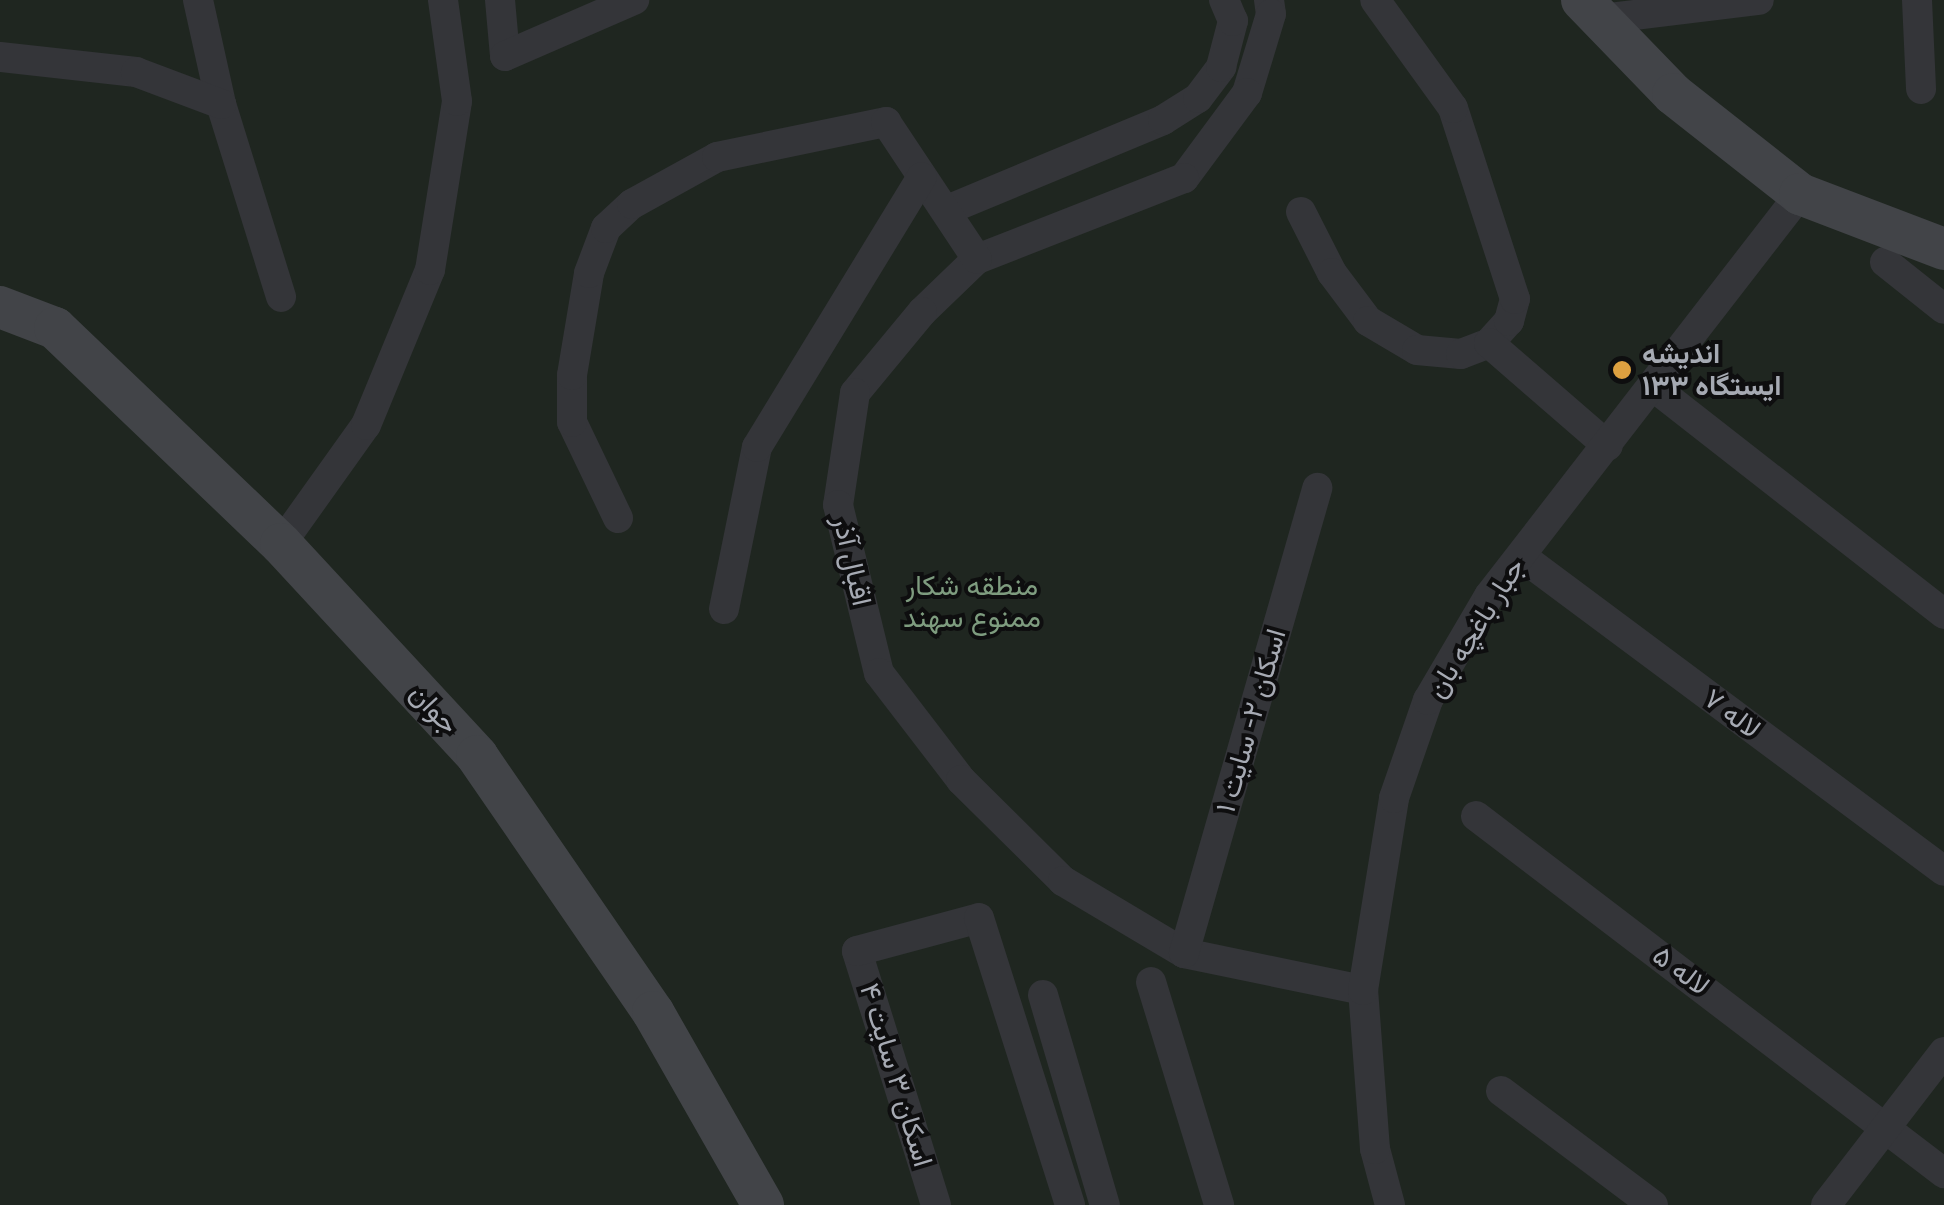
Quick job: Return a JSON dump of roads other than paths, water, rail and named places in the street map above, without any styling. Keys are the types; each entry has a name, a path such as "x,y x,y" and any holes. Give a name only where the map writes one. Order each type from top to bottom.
{"street":[{"path":"198,0 221,104 282,298"},
{"path":"280,544 366,425 430,270 457,101 443,0"},
{"path":"500,0 504,56 634,0"},
{"path":"947,210 1164,120 1198,98 1221,67 1233,21 1224,0"},
{"name":"اقبال آذر","path":"1269,0 1271,14 1248,93 1184,178 977,259 856,393 838,505 879,672 961,780 1063,881 1184,953 1364,990"},
{"path":"1301,212 1332,273 1368,321 1417,350 1461,354 1489,342 1508,321 1514,299 1453,108 1376,0"},
{"path":"1591,10 1760,0"},
{"path":"1917,0 1920,89"},
{"path":"1591,10 1673,94 1800,194 1944,249"},
{"path":"0,57 136,72 221,104"},
{"path":"618,518 572,422 572,375 589,273 606,228 632,204 717,157 886,122 977,259"},
{"path":"724,609 757,446 922,177"},
{"name":"جبار باغچه بان","path":"1390,1205 1376,1149 1364,990 1394,798 1423,715 1490,596 1655,388 1800,194"},
{"path":"1885,262 1944,309"},
{"name":"جوان","path":"0,307 55,328 280,544 476,756 653,1012 763,1205"},
{"path":"1489,342 1608,446"},
{"path":"1655,388 1944,614"},
{"name":"اسکان ۲- سایت ۱","path":"1184,953 1317,488"},
{"name":"لاله ۷","path":"1520,556 1944,871"},
{"name":"لاله ۵","path":"1476,816 1944,1173"},
{"name":"اسکان ۳ سایت ۴","path":"936,1205 857,952 980,918 1059,1203"},
{"path":"1151,982 1218,1205"},
{"path":"1043,995 1105,1205"},
{"path":"1826,1205 1944,1052"},
{"path":"1501,1091 1654,1205"}],"place":[{"name":"اندیشه ایستگاه ۱۳۳","path":"1622,370"}],"park label":[{"name":"منطقه شکار ممنوع سهند","path":"972,602"}]}
